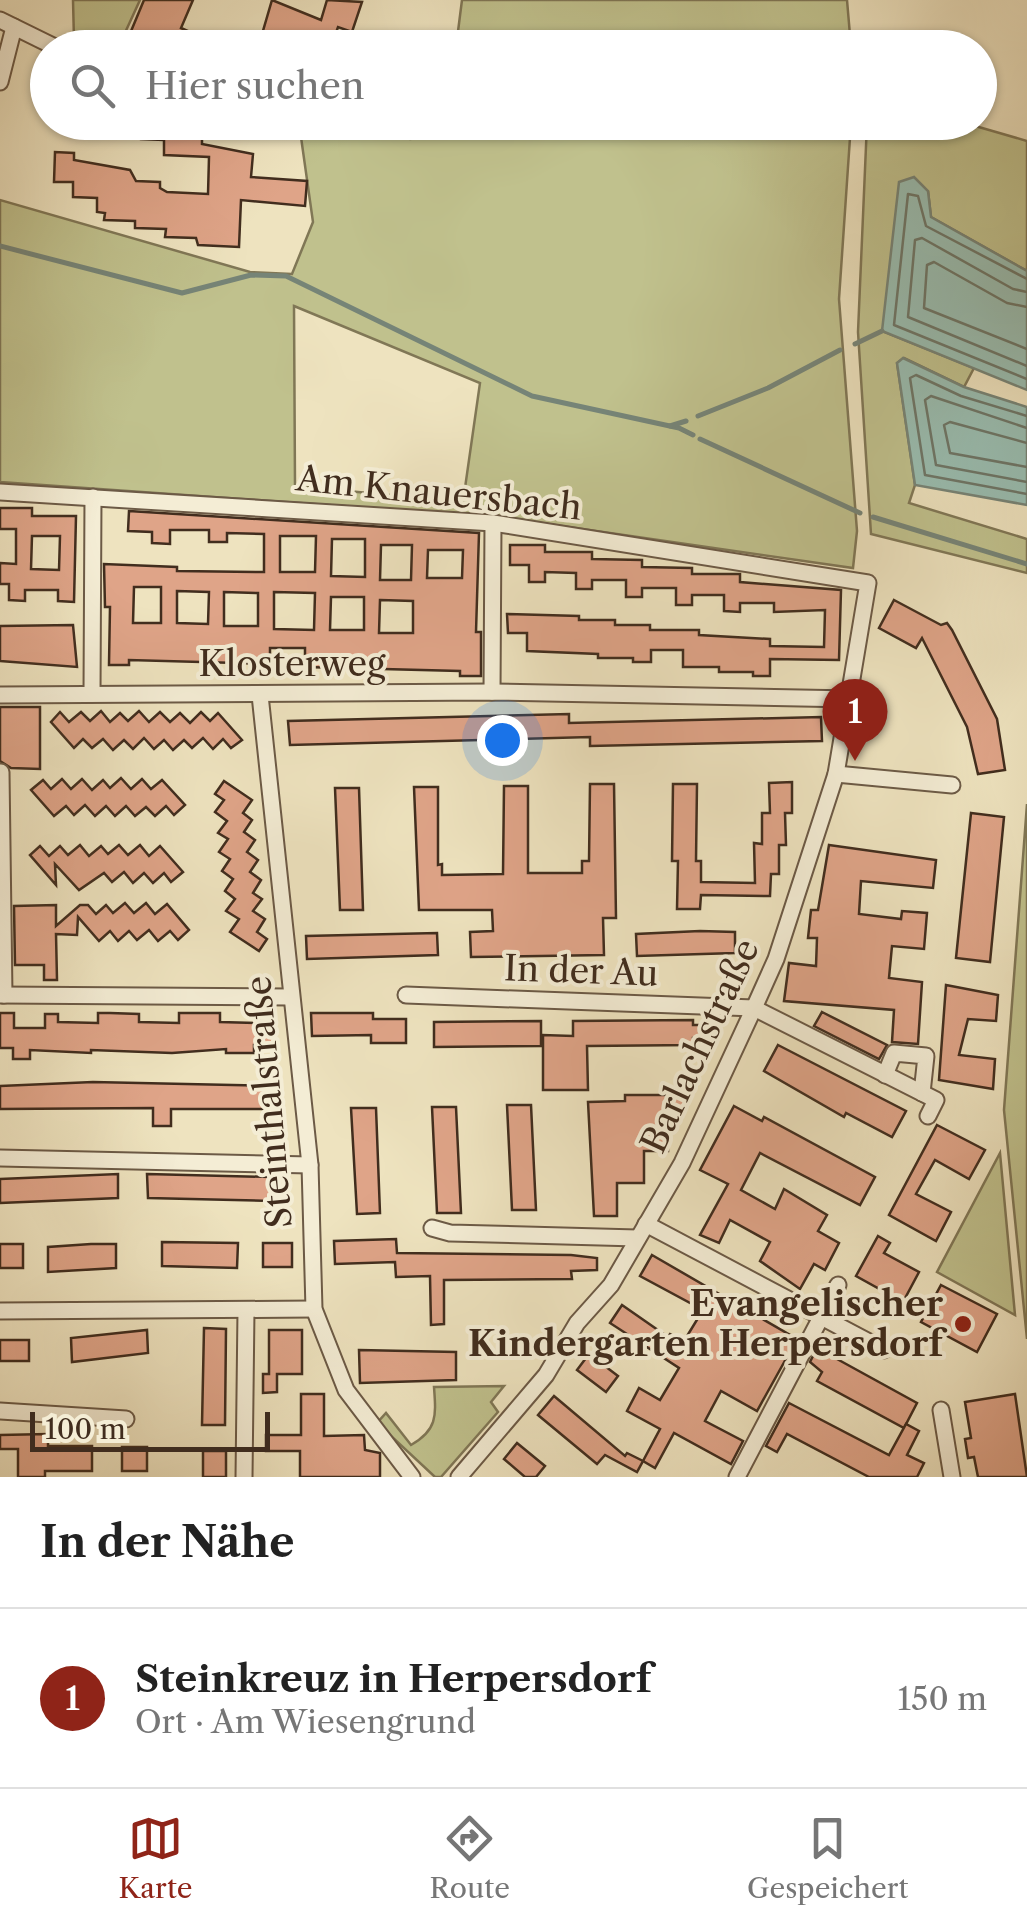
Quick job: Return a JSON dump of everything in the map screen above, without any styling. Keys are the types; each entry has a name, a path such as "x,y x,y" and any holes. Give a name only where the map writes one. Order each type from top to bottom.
{"street":[{"path":"0,82 7,24 30,35"},
{"name":"Am Knauersbach","path":"0,492 494,523 868,582"},
{"path":"92,694 93,497"},
{"path":"492,692 494,523"},
{"name":"Barlachstraße","path":"459,1477 546,1375 577,1323 611,1285 682,1164 754,1008 810,862 836,774 852,700 868,582"},
{"name":"Klosterweg","path":"0,695 492,692 852,700"},
{"name":"Steinthalstraße","path":"260,695 310,1166 314,1309 346,1390 412,1477"},
{"path":"1,772 2,995 290,997"},
{"path":"836,774 952,785"},
{"name":"In der Au","path":"406,995 754,1008"},
{"path":"754,1008 936,1100 928,1116"},
{"path":"885,1075 894,1053 926,1056 922,1093"},
{"path":"0,1158 310,1166"},
{"path":"432,1228 450,1233 642,1231 822,1316 884,1350"},
{"path":"736,1477 838,1285"},
{"path":"0,1311 314,1309"},
{"path":"244,1477 246,1310"},
{"path":"941,1410 952,1477"},
{"path":"0,1412 126,1419"}],"green space":[{"path":"73,0 140,0 126,30 74,30"},
{"path":"462,0 847,0 850,30 458,30"},
{"path":"997,132 1027,141 1027,271 931,217 928,191 882,331 974,368 964,387 904,358 897,363 915,485 909,503 1027,539 1027,573 871,534 858,332 866,140 997,140"},
{"path":"301,140 850,140 839,299 857,531 853,568 499,517 0,482 0,200 250,272 292,274 313,222","holes":["294,306 480,383 463,502 295,486"]},
{"path":"1027,804 1027,1339 1004,1110"},
{"path":"1000,1153 1015,1315 937,1272"},
{"path":"504,1386 491,1402 498,1412 441,1477 435,1477 377,1423 386,1413 411,1445 431,1427 434,1387"}],"water":[{"path":"914,177 928,191 931,217 1027,271 1027,390 882,331 899,182"},
{"path":"903,358 964,387 1027,407 1027,505 915,485 897,363"}],"building":[{"path":"144,0 193,0 181,28 185,30 132,30"},
{"path":"272,0 321,20 327,0 362,2 353,30 263,30"},
{"path":"164,140 202,140 202,144 253,154 251,177 307,181 305,206 241,200 239,247 198,245 196,238 165,237 166,229 135,228 135,221 104,220 105,213 97,212 97,198 73,197 73,182 54,182 55,152 74,153 74,160 130,170 136,181 160,182 160,188 167,192 208,194 209,157 164,155"},
{"path":"0,508 32,508 32,516 76,516 74,602 58,601 58,590 25,590 25,601 9,600 9,584 0,584 0,563 16,564 16,529 0,529","holes":["32,536 60,536 59,570 31,569"]},
{"path":"129,511 479,533 476,632 481,632 481,676 460,676 460,671 305,667 305,648 270,648 270,664 129,660 129,665 109,665 110,607 105,607 104,564 177,567 177,571 264,572 264,534 227,533 227,542 209,542 209,530 170,530 170,544 152,543 152,532 128,531","holes":["280,536 316,536 315,572 280,572","332,539 365,539 365,577 331,576","381,545 412,545 411,580 380,580","428,550 463,550 462,578 427,578","134,587 161,587 161,623 133,623","177,591 209,592 208,624 177,623","224,592 258,593 258,626 224,626","274,592 315,593 314,630 274,629","331,597 364,597 364,630 330,630","380,600 413,601 413,633 379,633"]},
{"path":"510,545 545,545 545,552 592,552 592,559 642,560 642,567 692,568 692,574 740,574 740,582 841,590 839,660 770,659 770,676 753,676 753,672 719,672 719,667 683,667 683,650 651,650 651,662 598,658 598,654 527,651 527,633 508,633 507,614 579,616 579,620 615,620 615,625 650,625 650,630 699,630 699,635 770,639 770,646 824,647 825,610 774,612 774,603 740,603 740,612 724,611 724,595 692,595 692,605 676,605 676,588 642,588 642,597 626,597 626,580 592,580 592,589 576,589 576,573 545,572 545,582 529,582 529,565 510,565"},
{"path":"894,600 941,625 947,623 952,630 997,719 1005,770 978,774 967,727 922,638 916,648 879,628"},
{"path":"73,625 77,667 0,661 0,626"},
{"path":"0,707 40,707 40,769 11,768 0,761"},
{"path":"101,711 110,722 120,713 128,721 139,711 149,722 160,712 170,722 180,713 190,723 201,712 210,721 218,713 242,740 231,748 223,739 213,749 203,738 192,748 184,740 173,750 164,740 154,749 144,738 133,749 124,740 113,750 103,739 92,748 83,739 74,748 51,722 60,712 69,722 81,712 90,721"},
{"path":"569,714 569,723 821,717 822,741 590,746 590,737 290,745 288,721"},
{"path":"121,778 131,789 142,779 151,789 162,780 185,805 174,815 166,806 155,816 146,807 135,816 126,806 115,816 106,806 95,816 85,805 74,815 66,806 54,816 31,790 43,780 51,789 62,779 71,789 82,779 92,790 103,780 110,788"},
{"path":"224,781 252,800 243,813 252,820 244,832 255,840 247,852 258,860 250,872 261,880 253,893 262,899 253,911 265,919 257,932 267,939 259,951 230,932 239,919 226,911 235,899 225,891 233,879 222,871 230,859 219,852 228,839 218,833 227,821 215,812 224,800 215,794"},
{"path":"792,782 792,813 785,813 786,845 779,845 779,874 771,874 770,896 701,895 700,909 677,909 678,861 672,861 673,784 697,784 696,861 701,861 701,882 755,883 754,843 762,844 762,813 770,813 769,783"},
{"path":"590,784 614,784 616,918 603,918 604,955 471,957 470,932 493,931 492,910 419,910 414,787 438,787 438,865 442,864 442,875 503,874 504,786 528,786 528,873 582,873 582,861 589,861"},
{"path":"335,788 359,788 363,910 340,910"},
{"path":"971,813 1004,817 990,962 956,958"},
{"path":"80,845 89,856 101,846 108,854 119,845 128,855 140,845 149,856 160,846 183,872 171,882 164,873 153,883 144,873 133,883 124,872 112,882 104,873 79,890 55,864 56,885 30,855 40,846 49,856 60,846 68,855"},
{"path":"829,845 936,860 933,888 861,881 859,914 901,919 902,911 927,913 924,949 892,946 889,978 922,982 918,1044 892,1042 894,1010 784,1001 789,963 816,966 817,938 808,938 811,910 818,910"},
{"path":"125,903 134,913 146,903 155,914 167,904 189,930 178,940 170,931 158,941 149,930 137,940 129,931 118,941 110,931 99,941 78,917 77,935 56,934 57,980 44,980 44,965 15,965 14,906 56,905 56,926 80,905 88,905 96,914 106,905 113,913"},
{"path":"735,932 735,953 637,956 636,934"},
{"path":"437,933 438,955 307,959 306,936"},
{"path":"946,985 998,995 996,1021 968,1019 959,1055 995,1059 993,1089 939,1080"},
{"path":"260,1012 273,1013 273,1045 254,1045 254,1053 226,1053 226,1049 172,1053 30,1050 30,1059 13,1059 13,1048 0,1048 0,1013 14,1013 14,1028 45,1028 45,1014 58,1014 58,1022 98,1023 98,1013 110,1013 139,1014 139,1022 179,1023 179,1013 220,1013 220,1022 260,1023"},
{"path":"822,1012 887,1045 879,1059 814,1026"},
{"path":"311,1013 373,1013 373,1019 406,1019 406,1043 371,1043 371,1035 312,1036"},
{"path":"693,1020 693,1025 714,1025 714,1038 693,1038 693,1045 587,1046 588,1090 543,1090 543,1035 573,1036 573,1021"},
{"path":"541,1021 541,1046 434,1047 434,1022"},
{"path":"778,1045 906,1111 892,1137 846,1113 844,1117 764,1071"},
{"path":"93,1082 275,1086 275,1109 171,1109 171,1126 153,1126 153,1108 0,1109 0,1086"},
{"path":"625,1095 687,1095 686,1108 668,1108 668,1151 644,1151 644,1183 617,1183 617,1216 594,1216 588,1102 625,1101"},
{"path":"507,1105 531,1105 536,1210 512,1210"},
{"path":"734,1106 762,1121 764,1117 875,1177 860,1205 760,1153 741,1190 775,1209 784,1189 827,1215 818,1231 839,1243 825,1270 814,1264 800,1289 760,1261 770,1242 730,1220 719,1243 700,1235 728,1184 700,1170"},
{"path":"432,1107 456,1107 461,1213 437,1213"},
{"path":"351,1108 376,1108 380,1213 357,1214"},
{"path":"937,1125 985,1150 969,1179 935,1160 916,1194 951,1212 936,1241 889,1215"},
{"path":"118,1174 118,1198 0,1203 0,1179"},
{"path":"147,1174 271,1177 272,1201 148,1198"},
{"path":"878,1236 890,1243 884,1253 919,1272 903,1302 856,1276"},
{"path":"396,1239 397,1253 571,1255 597,1258 597,1270 571,1271 572,1279 444,1280 444,1324 431,1325 430,1276 396,1277 395,1262 335,1264 334,1241"},
{"path":"162,1242 238,1243 237,1268 162,1266"},
{"path":"263,1243 292,1243 292,1267 263,1267"},
{"path":"0,1244 23,1244 23,1268 0,1268"},
{"path":"116,1244 116,1268 48,1272 48,1247"},
{"path":"652,1255 797,1339 757,1411 721,1391 705,1421 743,1441 731,1464 674,1433 655,1468 643,1461 660,1429 627,1411 639,1388 660,1400 679,1368 610,1323 622,1305 668,1337 670,1334 684,1341 703,1310 640,1276"},
{"path":"941,1285 997,1314 977,1352 921,1322"},
{"path":"204,1328 226,1329 225,1425 202,1425"},
{"path":"147,1330 148,1353 72,1362 71,1338"},
{"path":"269,1330 302,1330 302,1374 277,1374 277,1392 263,1393 263,1374 269,1374"},
{"path":"0,1340 29,1340 29,1361 0,1361"},
{"path":"817,1348 917,1403 904,1428 817,1381 822,1372 810,1362"},
{"path":"359,1350 456,1352 456,1380 360,1383"},
{"path":"589,1354 618,1376 606,1392 577,1370"},
{"path":"301,1394 324,1394 324,1436 364,1435 365,1450 380,1453 380,1477 300,1477 300,1451 266,1451 266,1435 301,1435"},
{"path":"1015,1394 1027,1477 978,1477 974,1457 968,1458 965,1439 971,1438 965,1402"},
{"path":"554,1396 625,1456 627,1453 643,1461 637,1472 605,1455 597,1464 538,1415"},
{"path":"789,1403 889,1455 906,1424 919,1431 907,1455 924,1463 917,1477 869,1477 787,1434 777,1452 766,1446"},
{"path":"48,1434 48,1446 92,1446 92,1471 45,1471 45,1477 18,1477 18,1449 0,1449 0,1435"},
{"path":"517,1443 545,1466 536,1477 525,1477 504,1459"},
{"path":"122,1447 147,1447 147,1471 122,1471"},
{"path":"203,1451 226,1451 226,1477 203,1477"}],"waterway":[{"path":"0,246 182,293 251,275 286,276 532,396 679,428 693,435"},
{"path":"855,344 882,331"},
{"path":"698,416 768,388 840,350"},
{"path":"670,426 686,421"},
{"path":"700,439 860,513"},
{"path":"873,517 1027,564"}],"place":[{"name":"Steinkreuz in Herpersdorf","path":"855,761"},
{"name":"Evangelischer Kindergarten Herpersdorf","path":"963,1324"}]}
